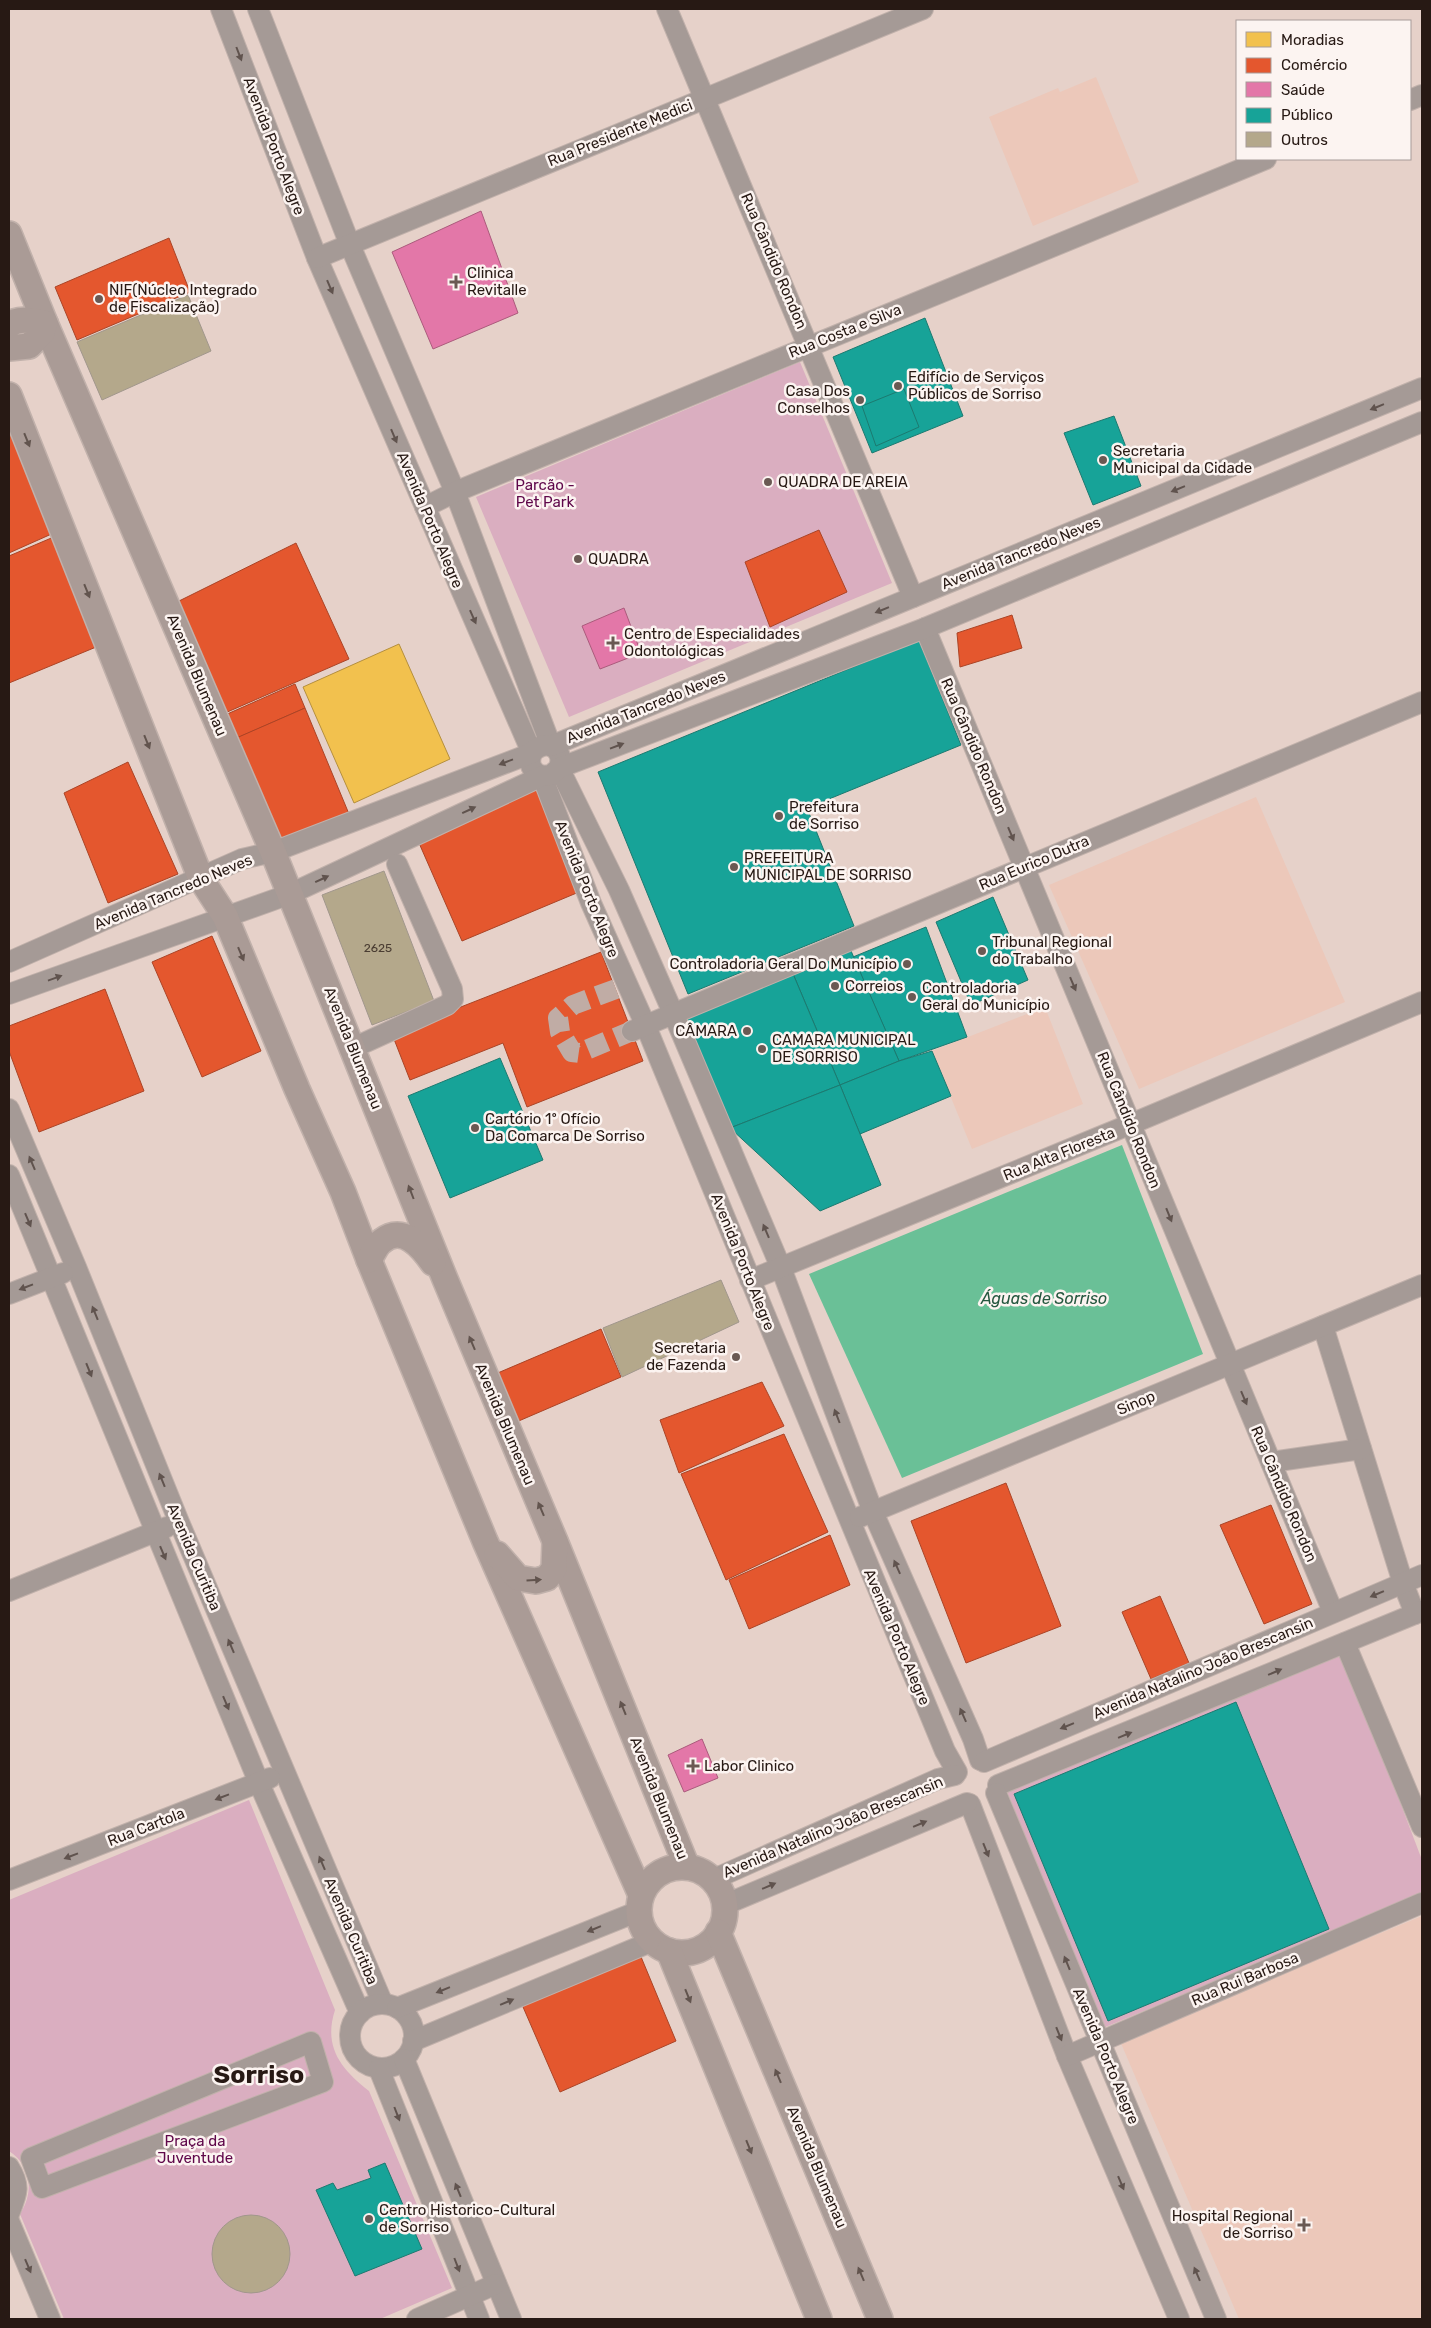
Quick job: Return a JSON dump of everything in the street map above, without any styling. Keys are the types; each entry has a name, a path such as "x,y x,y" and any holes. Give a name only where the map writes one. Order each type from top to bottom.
{"main road":[{"name":"Avenida Blumenau","path":"9,234 45,324 273,852 445,1279 555,1542 687,1867"},
{"path":"9,325 14,321 24,320 45,324 42,333 29,346 9,348"},
{"path":"9,395 201,879 225,916 297,1089 343,1192 369,1260 485,1541 640,1903"},
{"path":"369,1260 382,1240 398,1235 406,1235 425,1250 445,1279"},
{"path":"485,1541 518,1578 536,1581 547,1578 554,1569 555,1542"},
{"path":"661,1946 683,1953 696,1950 709,1943 718,1932 723,1919 724,1905 720,1891 712,1880 701,1871 687,1867 673,1868 659,1873 648,1883 640,1903 640,1923 661,1946 820,2319"},
{"name":"Avenida Blumenau","path":"718,1932 880,2319"}],"street":[{"name":"Avenida Porto Alegre","path":"223,9 317,258 532,753 529,761 530,766 537,774 550,772 560,756 555,748 551,746 455,492 350,245 258,9"},
{"name":"Rua Cândido Rondon","path":"667,9 706,98 914,598"},
{"name":"Rua Presidente Medici","path":"317,258 923,9"},
{"name":"Rua Costa e Silva","path":"425,507 455,492 1264,160"},
{"name":"Avenida Tancredo Neves","path":"9,962 242,860 273,852 532,753 542,746 551,746 1422,388"},
{"name":"Avenida Tancredo Neves","path":"9,994 290,894 550,772 925,628 1422,422"},
{"name":"Rua Cândido Rondon","path":"925,628 1333,1612"},
{"name":"Rua Eurico Dutra","path":"638,1028 1422,702"},
{"name":"Avenida Porto Alegre","path":"550,772 619,890 673,1013 781,1268 873,1512 982,1761"},
{"name":"Avenida Porto Alegre","path":"550,772 591,903 638,1028 750,1280 945,1751 956,1773"},
{"path":"353,1048 447,1006 453,999 452,989 397,864"},
{"path":"591,903 619,890"},
{"name":"Rua Alta Floresta","path":"750,1280 1422,1002"},
{"name":"Avenida Curitiba","path":"9,1109 76,1267 283,1772 390,2006"},
{"name":"Avenida Curitiba","path":"9,1175 154,1532 259,1783 360,2013"},
{"path":"9,1294 76,1267"},
{"name":"Sinop","path":"849,1521 1422,1286"},
{"path":"1323,1326 1403,1583 1419,1612"},
{"path":"1271,1462 1362,1449"},
{"path":"9,1591 179,1522"},
{"name":"Avenida Natalino João Brescansin","path":"982,1761 1422,1575"},
{"name":"Avenida Natalino João Brescansin","path":"997,1789 1419,1612"},
{"path":"1345,1643 1422,1827"},
{"path":"982,1761 994,1768 997,1789 987,1802 974,1805 957,1795 954,1789 956,1773 967,1762 982,1761"},
{"name":"Rua Cartola","path":"9,1880 283,1772"},
{"name":"Avenida Natalino João Brescansin","path":"712,1880 938,1779 956,1773"},
{"name":"Avenida Porto Alegre","path":"997,1789 1216,2319"},
{"path":"968,1803 1068,2056 1179,2319"},
{"name":"Avenida Natalino João Brescansin","path":"724,1905 968,1803"},
{"path":"390,2006 408,2018 413,2026 413,2041 404,2060 390,2068 379,2069 368,2066 359,2060 353,2051 350,2040 351,2029 360,2013 373,2006 390,2006 640,1903"},
{"name":"Rua Rui Barbosa","path":"1068,2056 1422,1903"},
{"path":"413,2041 661,1946"},
{"path":"311,2042 324,2082 42,2188 31,2158 311,2042"},
{"path":"404,2060 511,2319"},
{"path":"379,2069 479,2319"},
{"path":"9,2167 17,2179 16,2195 9,2214"},
{"path":"9,2221 50,2319"},
{"path":"417,2319 469,2298 496,2284"}],"shaded area":[{"path":"1096,77 1139,182 1033,226 989,117 1058,88 1060,92"},
{"path":"1256,797 1345,1002 1139,1089 1049,885"},
{"path":"1045,1007 1083,1104 972,1149 932,1051"},
{"path":"1422,1916 1422,2319 1239,2319 1120,2041"}],"green space":[{"name":"Parcão - Pet Park","path":"800,362 892,583 569,717 476,497"},
{"path":"1343,1652 1422,1860 1422,1895 1103,2028 1007,1791"},
{"name":"Praça da Juventude","path":"249,1800 335,2010 331,2035 337,2056 350,2074 369,2091 452,2288 380,2319 64,2319 20,2214 29,2188 26,2172 17,2157 9,2151 9,1900"}],"water":[{"name":"Águas de Sorriso","path":"1122,1145 1203,1354 902,1478 809,1274"}],"building: Moradias":[{"path":"399,644 450,759 354,803 303,687"}],"building: Comércio":[{"path":"169,238 190,292 77,340 55,287"},
{"path":"15,433 56,532 9,553 9,436"},
{"path":"819,530 847,592 770,627 745,562"},
{"path":"56,536 101,645 9,683 9,556"},
{"path":"296,543 349,659 225,713 179,601"},
{"path":"1012,615 1022,648 960,667 957,633"},
{"path":"295,684 305,708 235,739 225,715"},
{"path":"305,708 349,814 276,845 234,739"},
{"path":"128,762 178,874 108,903 64,793"},
{"path":"536,789 579,892 462,941 419,843"},
{"path":"212,936 261,1051 202,1077 152,962"},
{"path":"601,952 643,1061 527,1107 503,1043 410,1080 392,1034"},
{"path":"105,989 144,1091 39,1132 9,1051 9,1026"},
{"path":"601,1329 621,1377 514,1423 493,1375"},
{"path":"762,1382 784,1426 679,1473 660,1420"},
{"path":"784,1434 828,1532 726,1580 681,1474"},
{"path":"1006,1483 1061,1626 966,1663 911,1521"},
{"path":"1271,1505 1312,1604 1264,1624 1220,1525"},
{"path":"830,1535 850,1585 749,1629 729,1580"},
{"path":"1160,1596 1189,1663 1151,1679 1122,1612"},
{"path":"639,1952 676,2041 560,2092 520,2000"}],"building: Saúde":[{"name":"Clinica Revitalle","path":"481,211 518,313 433,349 392,252"},
{"name":"Centro de Especialidades Odontológicas","path":"624,608 641,653 600,669 582,626"},
{"name":"Labor Clinico","path":"702,1739 718,1778 684,1792 668,1755"}],"building: Público":[{"name":"Edifício de Serviços Públicos de Sorriso","path":"925,318 963,416 872,453 833,357"},
{"path":"904,389 919,427 876,446 862,406"},
{"name":"Secretaria Municipal da Cidade","path":"1114,416 1141,486 1093,505 1064,433"},
{"name":"PREFEITURA MUNICIPAL DE SORRISO","path":"919,640 961,745 807,808 854,926 688,994 598,772"},
{"name":"Tribunal Regional do Trabalho","path":"993,897 1028,980 971,1005 936,922"},
{"name":"Controladoria Geral do Município","path":"926,927 967,1037 899,1061 853,957"},
{"path":"848,944 899,1061 840,1085 791,969"},
{"name":"CAMARA MUNICIPAL DE SORRISO","path":"791,969 840,1085 730,1128 684,1013"},
{"path":"932,1051 951,1096 860,1134 840,1085 899,1061"},
{"name":"Cartório 1º Ofício Da Comarca De Sorriso","path":"500,1058 543,1160 450,1198 408,1096"},
{"path":"840,1085 881,1185 820,1211 730,1128"},
{"path":"1236,1702 1329,1929 1108,2021 1014,1794"},
{"name":"Centro Historico-Cultural de Sorriso","path":"385,2163 422,2249 355,2276 316,2190 333,2183 337,2190 371,2178 368,2170"}],"building: Outros":[{"path":"188,295 211,351 102,400 77,342"},
{"path":"384,871 434,1001 372,1025 322,895"},
{"path":"721,1280 739,1322 622,1377 603,1328"},
{"path":"243,2215 259,2215 273,2221 284,2232 290,2246 290,2262 284,2276 273,2287 259,2293 243,2293 229,2287 218,2276 212,2262 212,2246 218,2232 229,2221"}],"tunnel":[{"path":"616,989 573,1005 558,1018 560,1032 572,1052 579,1053 632,1031"}],"place":[{"name":"Clinica Revitalle","path":"456,282"},
{"name":"NIF(Núcleo Integrado de Fiscalização)","path":"99,299"},
{"name":"Edifício de Serviços Públicos de Sorriso","path":"898,386"},
{"name":"Casa Dos Conselhos","path":"860,400"},
{"name":"Secretaria Municipal da Cidade","path":"1103,460"},
{"name":"QUADRA DE AREIA","path":"768,482"},
{"name":"QUADRA","path":"578,559"},
{"name":"Centro de Especialidades Odontológicas","path":"613,643"},
{"name":"Prefeitura de Sorriso","path":"779,816"},
{"name":"PREFEITURA MUNICIPAL DE SORRISO","path":"734,867"},
{"name":"Tribunal Regional do Trabalho","path":"982,951"},
{"name":"Controladoria Geral Do Município","path":"907,964"},
{"name":"Correios","path":"835,986"},
{"name":"Controladoria Geral do Município","path":"912,997"},
{"name":"CÂMARA","path":"747,1031"},
{"name":"CAMARA MUNICIPAL DE SORRISO","path":"762,1049"},
{"name":"Cartório 1º Ofício Da Comarca De Sorriso","path":"475,1128"},
{"name":"Secretaria de Fazenda","path":"736,1357"},
{"name":"Labor Clinico","path":"693,1766"},
{"name":"Centro Historico-Cultural de Sorriso","path":"369,2219"},
{"name":"Hospital Regional de Sorriso","path":"1304,2225"}],"district":[{"name":"Sorriso","path":"259,2074"}]}
